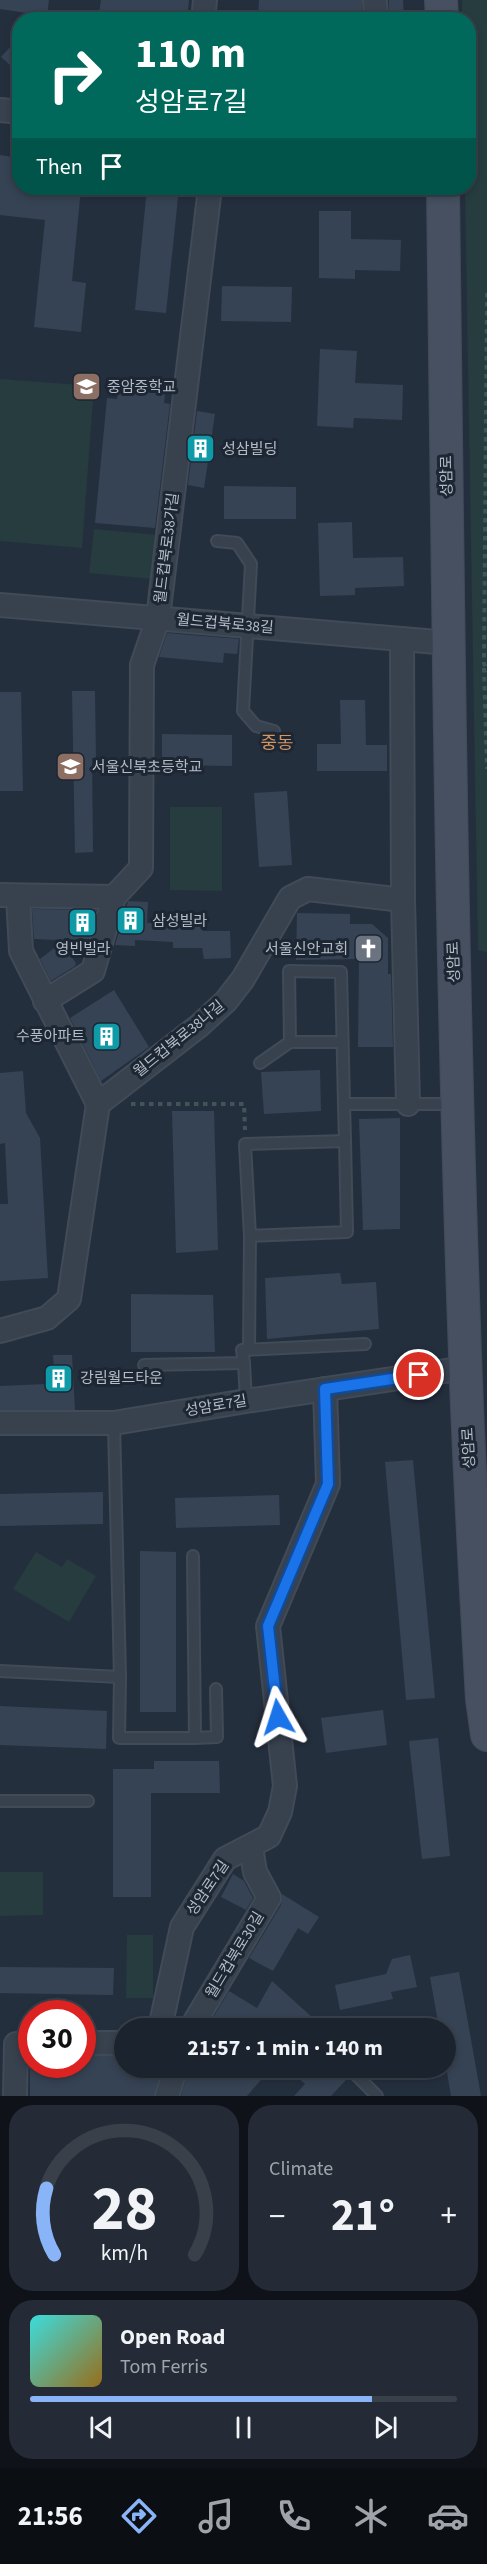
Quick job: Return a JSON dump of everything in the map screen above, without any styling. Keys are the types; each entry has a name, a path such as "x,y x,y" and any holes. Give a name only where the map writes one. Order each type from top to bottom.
{"main road":[{"name":"성암로","path":"443,195 449,643 465,1368 482,1700 487,1735"}],"street":[{"name":"월드컵북로38가길","path":"45,1001 93,970 114,897 141,868 142,665 158,618 209,195"},
{"name":"월드컵북로38길","path":"0,605 449,643"},
{"path":"402,639 403,900 408,1104"},
{"name":"월드컵북로38나길","path":"98,1104 200,1025 226,1001 243,979 290,898 308,889 403,900"},
{"path":"0,1331 47,1318 69,1299 98,1104 21,951 9,896 114,897"},
{"name":"성암로7길","path":"0,1423 114,1424 246,1401 465,1368"},
{"name":"성암로7길","path":"162,2018 182,1927 225,1859 269,1836 280,1812 285,1786 268,1626 328,1484 325,1389"},
{"name":"월드컵북로30길","path":"197,2018 270,1898 255,1872 251,1847"},
{"path":"96,2043 114,2043"},
{"path":"15,2096 16,2044"},
{"path":"168,2096 173,2078"}],"lane":[{"path":"217,541 237,543 251,564 243,711 256,726 274,731"},
{"path":"250,1236 347,1232 341,972 289,971 290,1042"},
{"path":"260,1064 290,1042 342,1042"},
{"path":"344,1104 458,1104"},
{"path":"249,1350 250,1236 244,1144 345,1141"},
{"path":"246,1401 242,1350 365,1344"},
{"path":"144,1365 244,1363"},
{"path":"114,1424 120,1677 119,1738 217,1737 216,1689"},
{"path":"193,1556 195,1738"},
{"path":"0,1671 120,1677"},
{"path":"0,1801 88,1801"},
{"path":"358,2078 373,2095"}],"path":[{"path":"487,293 484,663 487,769"},
{"path":"484,663 487,672"},
{"path":"142,1104 244,1104 244,1144"}],"green space":[{"path":"462,0 487,0 487,952 478,950 465,195 476,195 476,12 462,12"},
{"path":"0,379 94,386 82,548 0,541"},
{"path":"94,529 157,535 153,579 89,573"},
{"path":"170,807 222,807 222,891 170,890"},
{"path":"36,1552 62,1567 67,1559 96,1576 69,1622 13,1589"},
{"path":"0,1872 43,1872 43,1915 0,1916"},
{"path":"127,1935 153,1935 153,1998 126,1998"}],"building":[{"path":"0,0 49,0 48,12 0,9"},
{"path":"101,0 189,0 188,12 99,12"},
{"path":"259,0 362,0 362,12 258,12"},
{"path":"389,0 403,0 404,12 389,12"},
{"path":"12,45 12,67 1,57"},
{"path":"0,155 12,157 12,195 80,195 72,281 86,283 81,332 34,327 45,220 0,215"},
{"path":"146,195 178,195 166,313 135,310"},
{"path":"319,211 351,211 351,239 401,240 400,271 355,270 355,279 319,278"},
{"path":"222,286 292,287 291,322 221,321"},
{"path":"320,349 357,351 355,383 403,385 402,420 354,418 353,428 317,426"},
{"path":"119,381 166,386 164,403 170,404 155,528 95,523 107,398 117,399"},
{"name":"성삼빌딩","path":"197,411 215,414 204,488 188,485"},
{"path":"224,486 296,487 296,519 224,519"},
{"path":"352,522 353,558 403,557 404,586 355,588 355,595 320,596 318,523"},
{"path":"167,633 239,639 237,654 224,653 223,663 159,657"},
{"path":"72,691 95,691 96,758 92,758 93,852 75,853"},
{"path":"0,692 21,692 23,791 0,791"},
{"path":"340,700 365,700 366,745 387,745 387,771 317,771 317,744 341,744"},
{"path":"162,734 232,735 232,766 162,765"},
{"path":"287,791 292,865 259,867 254,793"},
{"path":"128,901 148,902 147,923 200,923 203,931 230,931 231,958 204,959 202,948 173,948 173,942 135,940 135,946 115,945"},
{"path":"32,909 96,910 88,940 34,939"},
{"path":"297,913 350,914 350,924 372,924 388,938 393,1047 358,1047 359,959 296,960"},
{"path":"61,943 76,963 75,966 51,981 40,959"},
{"name":"수풍아파트","path":"114,990 149,1047 101,1081 70,1018"},
{"path":"320,1070 321,1111 264,1114 261,1072"},
{"path":"23,1071 26,1113 40,1138 48,1278 0,1281 0,1204 8,1204 5,1143 0,1144 0,1073"},
{"path":"172,1111 214,1111 218,1250 176,1253"},
{"path":"400,1118 400,1229 363,1230 359,1119"},
{"path":"340,1273 342,1284 376,1282 379,1329 267,1339 265,1278"},
{"path":"131,1294 213,1295 215,1352 131,1352"},
{"name":"강림월드타운","path":"53,1355 72,1355 75,1410 0,1410 0,1386 46,1384 45,1372 54,1372"},
{"path":"413,1460 435,1698 406,1700 385,1462"},
{"path":"103,1492 103,1524 0,1526 0,1494"},
{"path":"279,1495 280,1525 176,1528 175,1498"},
{"path":"140,1551 176,1552 176,1712 140,1712"},
{"path":"0,1706 107,1711 106,1749 0,1745"},
{"path":"383,1710 387,1745 326,1753 321,1718"},
{"path":"438,1738 450,1856 422,1859 409,1741"},
{"path":"154,1761 219,1761 220,1793 151,1793 151,1897 113,1897 113,1769 154,1769"},
{"path":"233,1874 244,1881 253,1898 246,1910 221,1897"},
{"path":"282,1894 319,1917 308,1934 298,1928 273,1971 249,1958 281,1905"},
{"path":"410,1955 417,1987 391,1992 393,1999 340,2010 335,1985 386,1974 392,1959"},
{"path":"0,1967 114,1968 113,1995 0,1993"},
{"path":"459,1972 481,2096 451,2096 448,2078 456,2078 456,2018 437,2018 430,1977"},
{"path":"272,1981 313,2018 213,2018 229,1991 257,2008"},
{"path":"96,2056 114,2056 114,2078 159,2078 154,2096 30,2096 30,2078 96,2078"},
{"path":"186,2078 263,2078 247,2096 181,2096"},
{"path":"298,2078 344,2078 346,2080 331,2096 294,2096 305,2084"}],"place":[{"name":"중암중학교","path":"86,387"},
{"name":"성삼빌딩","path":"201,449"},
{"name":"서울신북초등학교","path":"71,767"},
{"name":"삼성빌라","path":"131,921"},
{"name":"영빈빌라","path":"83,922"},
{"name":"서울신안교회","path":"369,949"},
{"name":"수풍아파트","path":"106,1036"},
{"name":"강림월드타운","path":"59,1378"}],"district":[{"name":"중동","path":"277,743"}],"route":[{"path":"278,1717 268,1626 328,1484 325,1389 419,1375"}]}
